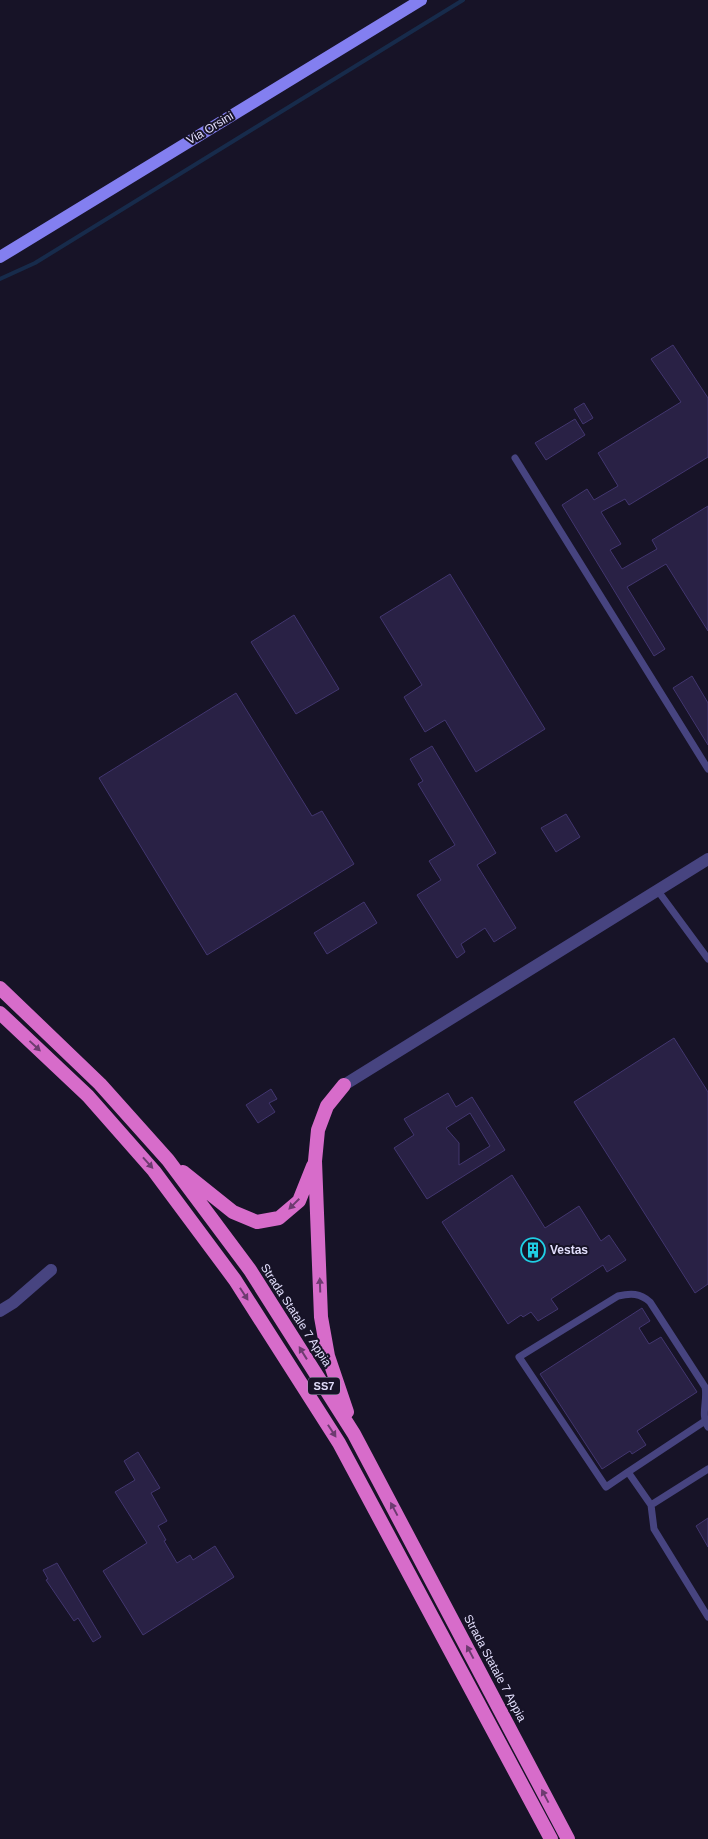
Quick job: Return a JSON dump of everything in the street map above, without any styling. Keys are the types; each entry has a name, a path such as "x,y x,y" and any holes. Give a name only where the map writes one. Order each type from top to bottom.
{"highway":[{"path":"0,977 30,1015"},
{"name":"Strada Statale 7 Appia","path":"0,988 100,1084 168,1160 250,1270 354,1434 568,1839"},
{"name":"SS7","path":"0,1013 88,1096 148,1164 235,1280 339,1443 551,1839"},
{"path":"344,1086 327,1106 318,1130 315,1161 321,1317 328,1356 354,1434"},
{"path":"168,1160 233,1212 257,1222 279,1218 299,1202 315,1161"}],"main road":[{"name":"Via Orsini","path":"0,257 421,0"}],"street":[{"path":"344,1086 708,860"},
{"path":"0,1312 50,1270"}],"lane":[{"path":"515,458 708,769"},
{"path":"658,891 708,958"},
{"path":"628,1294 644,1296 650,1302 705,1387 707,1395 704,1410 706,1424 628,1472 606,1487 519,1358 618,1296 628,1294"},
{"path":"651,1505 708,1469"},
{"path":"628,1472 651,1505 654,1529 708,1617"}],"building":[{"path":"673,345 708,398 708,457 629,505 625,499 601,512 621,544 610,550 622,569 657,549 652,540 708,506 708,631 666,564 627,587 665,649 654,656 562,505 587,489 594,500 618,486 598,453 681,402 651,359"},
{"path":"584,403 593,418 583,424 574,409"},
{"path":"575,419 585,435 546,460 535,443"},
{"path":"450,574 545,729 476,772 445,720 425,732 404,697 422,685 380,617"},
{"path":"294,615 339,689 296,714 251,642"},
{"path":"692,676 708,703 708,745 673,688"},
{"path":"236,693 312,816 322,811 354,864 207,955 99,778"},
{"path":"432,746 496,853 477,865 516,928 494,942 485,928 461,944 465,952 457,958 417,895 441,880 429,861 455,845 418,784 423,781 410,759"},
{"path":"566,814 580,837 556,852 541,828"},
{"path":"364,902 377,923 327,954 314,933"},
{"path":"674,1038 708,1092 708,1284 695,1293 574,1102"},
{"path":"271,1089 277,1099 269,1103 275,1112 258,1123 246,1105"},
{"path":"448,1093 456,1107 472,1097 505,1150 427,1199 394,1148 414,1135 404,1119","holes":["470,1113 490,1146 459,1165 459,1143 446,1128"]},
{"name":"Vestas","path":"512,1175 545,1228 579,1206 601,1241 609,1235 626,1260 607,1272 603,1265 551,1299 558,1309 538,1321 531,1312 523,1317 521,1315 508,1324 442,1222"},
{"path":"642,1308 650,1321 639,1328 649,1344 661,1337 697,1392 637,1431 646,1445 632,1454 630,1451 602,1469 540,1374"},
{"path":"138,1452 160,1488 151,1493 167,1521 158,1526 166,1540 164,1541 177,1563 190,1555 193,1560 215,1546 234,1577 143,1635 103,1571 147,1543 115,1492 135,1480 124,1461"},
{"path":"708,1518 708,1547 696,1526"},
{"path":"57,1563 101,1637 93,1642 78,1618 74,1621 46,1580 48,1579 43,1570"}],"waterway":[{"path":"0,279 35,263 463,0"}],"place":[{"name":"Vestas","path":"533,1250"}]}
